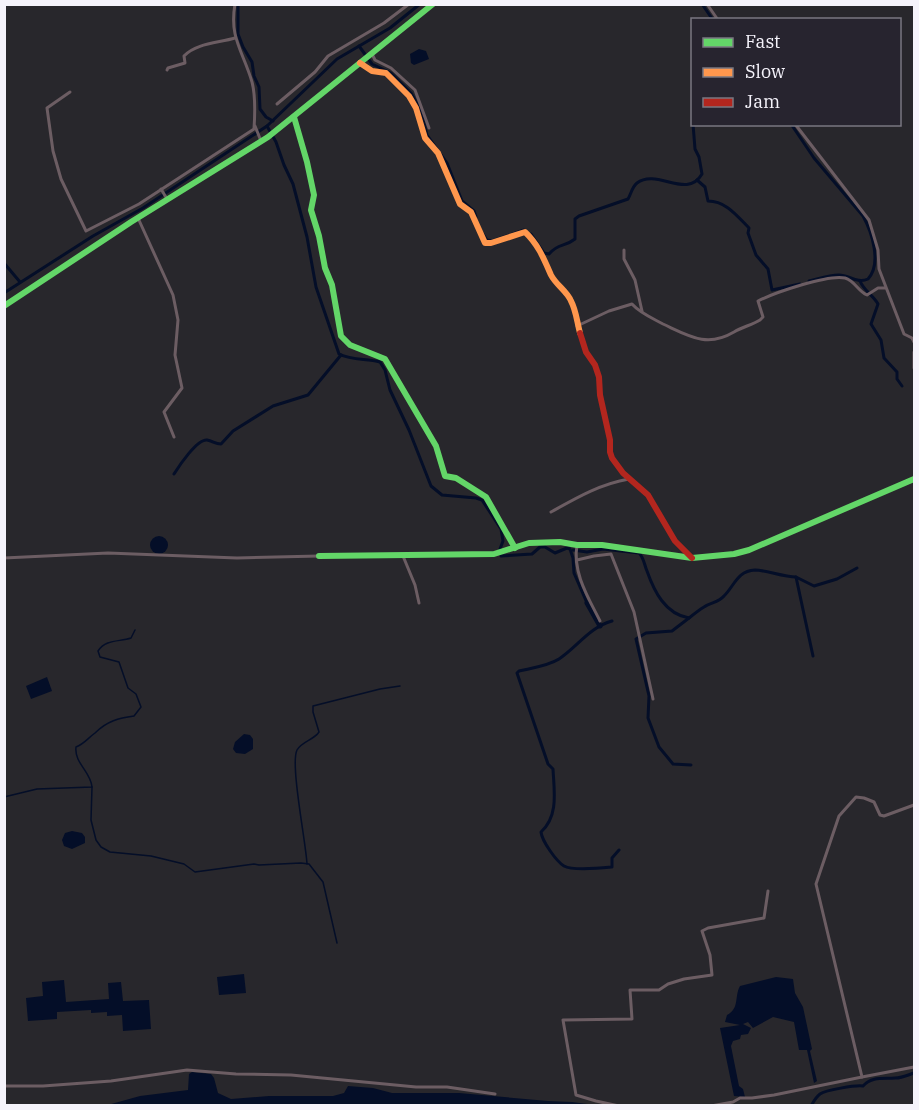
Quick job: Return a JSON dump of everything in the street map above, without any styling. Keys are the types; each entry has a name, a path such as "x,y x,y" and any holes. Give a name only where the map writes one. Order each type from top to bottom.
{"street":[{"path":"70,92 47,108 53,151 61,179 86,231 139,204 254,129 252,82 235,38 236,4"},
{"path":"277,104 315,72 328,56 384,23 409,4"},
{"path":"4,306 167,199 277,131 433,4"},
{"path":"707,4 717,18"},
{"path":"167,70 185,63 184,56 188,52 207,44 235,38"},
{"path":"372,54 375,60 391,68 415,90 429,128"},
{"path":"360,63 372,71 386,73 409,96 416,108 425,138 438,153 460,204 471,212 485,243 525,232 534,240 546,258 552,277 571,300 586,352 600,380 599,393 610,454 629,479 640,487 654,505 671,538 692,558"},
{"path":"294,117 307,162 314,195 311,210 325,268 332,285 341,336 350,345 385,359 436,447 446,476 456,478 486,497 515,548"},
{"path":"255,124 264,139"},
{"path":"797,126 869,220 878,250 879,269 885,288 904,334 915,342"},
{"path":"161,189 167,199"},
{"path":"138,218 169,285 178,320 175,355 182,388 164,412 174,437"},
{"path":"624,250 624,259 635,279 642,311"},
{"path":"577,326 609,311 632,304 646,316 706,341 726,337 760,320 763,317 758,301 777,292 834,278 851,281 867,295 878,288 885,288"},
{"path":"915,352 915,368"},
{"path":"551,512 589,491 612,482 629,479"},
{"path":"4,558 108,553 237,558 494,554 529,543 560,542 602,545 692,558 734,554 749,550 915,479"},
{"path":"577,545 577,560 585,593 600,621"},
{"path":"577,560 611,554 634,612 653,699"},
{"path":"403,556 415,585 418,603"},
{"path":"862,1077 816,884 839,816 856,797 874,802 880,815 884,816 915,805"},
{"path":"619,1106 576,1095 563,1020 632,1019 630,990 659,990 668,984 712,975 710,955 702,931 764,918 768,891"},
{"path":"711,1106 733,1102 740,1098 774,1095 915,1067"},
{"path":"4,1086 44,1086 111,1081 187,1070 291,1075 416,1087 447,1087 495,1094"}],"water":[{"path":"419,49 426,51 429,59 414,65 411,63 410,54"},
{"path":"159,536 165,539 168,545 165,551 159,554 153,551 150,545 153,539"},
{"path":"47,677 52,691 31,699 26,686"},
{"path":"244,734 250,735 253,739 253,749 245,754 236,753 233,749 235,742"},
{"path":"72,831 82,833 85,843 72,849 64,846 62,840 65,833"},
{"path":"244,974 246,993 219,995 217,977"},
{"path":"776,977 793,979 795,993 803,1007 817,1081 814,1083 807,1050 799,1050 794,1022 773,1017 753,1028 748,1022 743,1024 751,1028 748,1034 741,1035 740,1039 733,1041 731,1046 739,1086 743,1089 745,1097 734,1096 720,1028 740,1025 725,1022 727,1015 734,1009 740,986"},
{"path":"64,980 66,1002 109,999 108,983 121,982 123,1001 149,1000 151,1029 123,1031 122,1015 107,1016 107,1012 91,1013 91,1010 57,1012 57,1019 28,1021 26,998 43,996 42,982"},
{"path":"192,1072 211,1074 218,1093 231,1099 269,1096 333,1096 344,1093 348,1086 373,1088 392,1093 459,1093 595,1105 104,1106 140,1096 188,1090 189,1074"}],"waterway":[{"path":"238,4 238,34 252,62 254,76 259,87 260,109 266,117 273,121"},
{"path":"4,293 93,236 143,208 267,126 337,59 390,28 420,4"},
{"path":"702,4 712,18"},
{"path":"359,46 372,64 391,73 411,93 420,109 427,135 447,163 462,201 474,211 476,217"},
{"path":"267,126 293,184 307,237 316,287 339,354 349,358 380,362 431,486 442,495 482,500 501,529 503,541 500,549 501,556 532,554 540,547 545,547 555,553 570,549 574,573 587,603"},
{"path":"531,234 544,253 549,254 555,248 575,239 575,219 628,199 637,183 645,179 680,184 696,181 702,174 695,149 693,126"},
{"path":"792,126 814,158 863,216 870,230 875,257 872,273 868,279 857,280 839,275 809,281"},
{"path":"697,180 705,187 708,201 726,206 749,228 748,233 756,255 768,269 772,290 800,284"},
{"path":"483,234 487,240 492,241 525,231"},
{"path":"4,263 20,282"},
{"path":"860,281 878,304 871,324 881,340 884,358 897,372 897,379 902,386"},
{"path":"174,474 189,454 203,441 221,444 233,431 273,406 308,395 341,355"},
{"path":"573,550 587,552 603,549 639,553 653,586 667,607 689,618 722,598 737,579 749,571 759,570 796,577"},
{"path":"813,656 796,577 814,586 837,579 857,568"},
{"path":"587,603 600,626"},
{"path":"689,618 672,631 646,633 636,639 649,696 648,718 659,747 673,764 691,765"},
{"path":"612,621 597,628 555,661 517,673 548,764 553,769 553,811 547,826 541,832 547,845 553,855 568,868 612,867 612,858 619,850"},
{"path":"4,797 37,789 92,787 78,758 76,747 109,723 134,716 141,707 136,694 128,688 119,662 100,657 98,651 105,644 131,638 135,630"},
{"path":"307,864 295,758 299,747 319,732 313,706 400,686"},
{"path":"92,787 91,820 96,840 101,847 110,852 151,856 184,864 195,872 254,864 309,864 323,882 337,943"},
{"path":"811,1106 817,1096 823,1092 863,1086 874,1079 900,1078 914,1073"}],"traffic: fast":[{"path":"4,306 131,222 268,137 433,4"},
{"path":"294,117 307,162 314,195 311,210 325,268 332,285 341,336 350,345 385,359 436,446 445,476 456,478 486,497 515,548"},
{"path":"319,556 494,554 529,543 560,542 602,545 692,558 734,554 749,550 914,479"}],"traffic: slow":[{"path":"360,63 372,71 386,73 409,96 416,108 425,138 438,153 460,204 471,212 485,243 525,232 534,242 553,279 569,297 580,333"}],"traffic: jam":[{"path":"580,333 586,352 595,365 599,377 600,395 612,458 623,473 648,495 675,541 692,558"}]}
